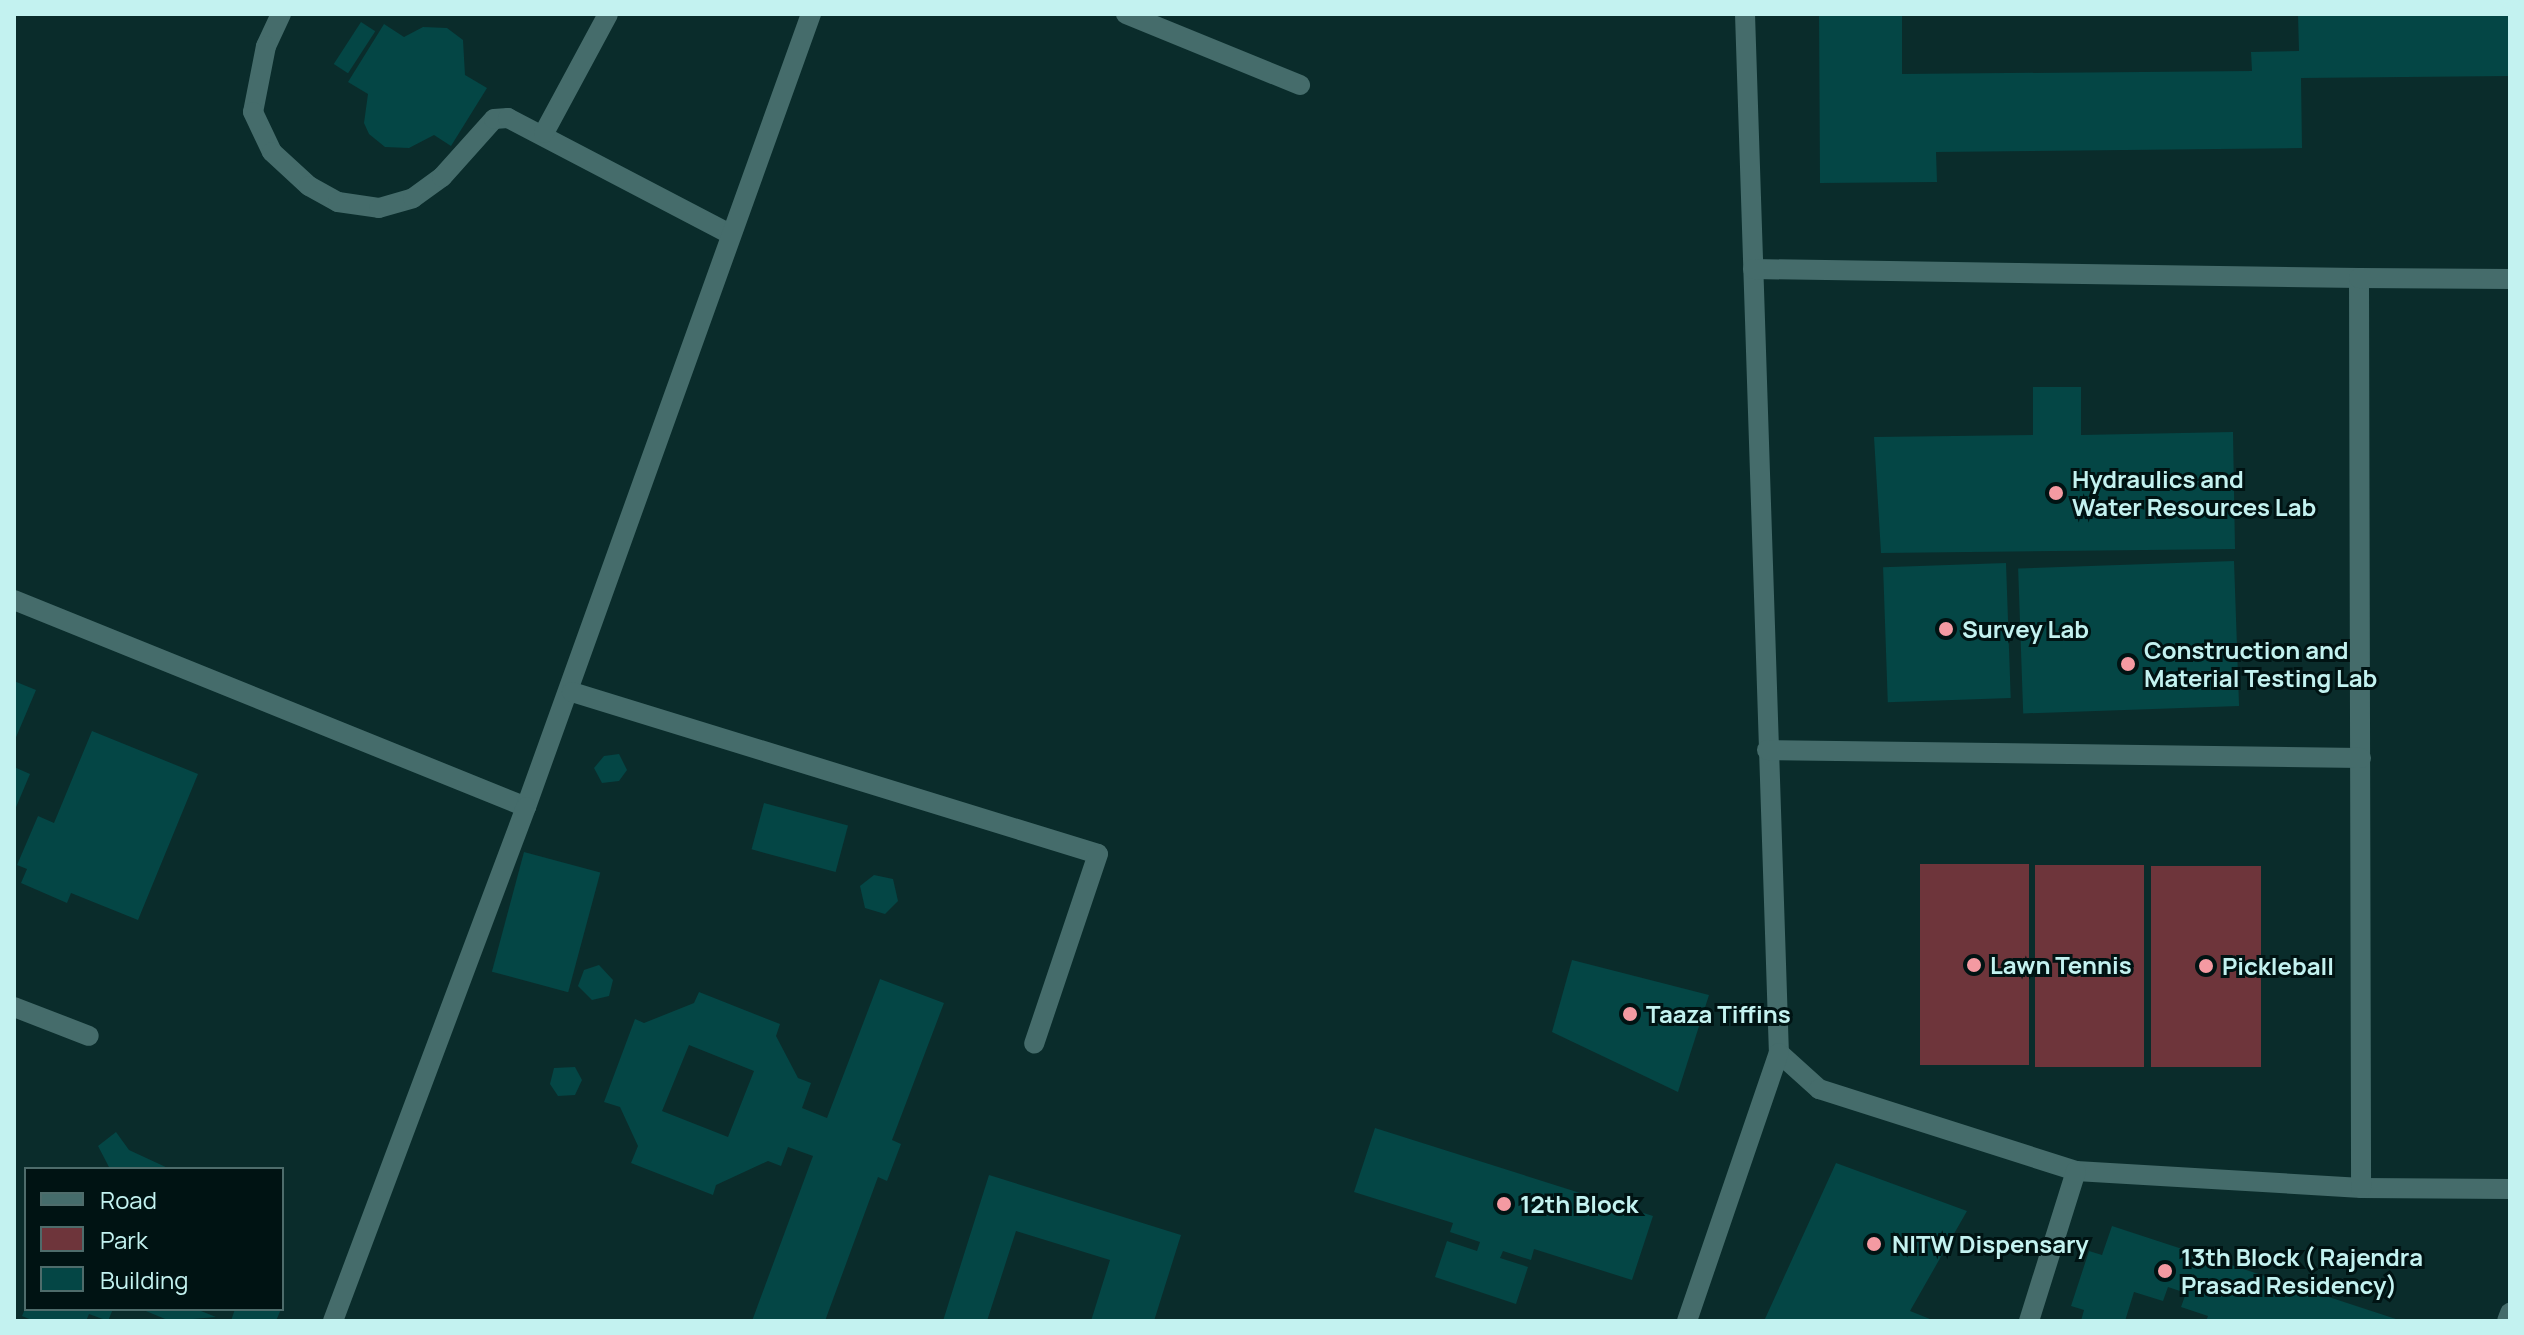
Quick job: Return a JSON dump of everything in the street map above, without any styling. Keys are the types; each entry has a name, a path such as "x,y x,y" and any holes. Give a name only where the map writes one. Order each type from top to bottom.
{"street":[{"path":"281,14 266,46 253,112 272,152 309,186 338,202 379,208 413,198 442,177 494,119 544,133 728,233"},
{"path":"544,133 608,14"},
{"path":"333,1321 572,692 728,233 811,14"},
{"path":"1126,14 1300,85"},
{"path":"1687,1321 1779,1053 1745,14"},
{"path":"1753,269 2510,279"},
{"path":"2359,278 2361,1188"},
{"path":"14,600 526,807"},
{"path":"572,692 1098,854 1034,1044"},
{"path":"1767,750 2361,758"},
{"path":"14,1007 89,1036"},
{"path":"1779,1053 1819,1089 2076,1171 2361,1188 2510,1189"},
{"path":"2029,1321 2076,1171"},
{"path":"2507,1321 2510,1313"}],"green space":[{"name":"Lawn Tennis","path":"1920,864 2029,864 2029,1065 1920,1065"},
{"name":"Lawn Tennis","path":"2035,865 2144,865 2144,1067 2035,1067"},
{"name":"Pickleball","path":"2151,866 2261,866 2261,1067 2151,1067"}],"building":[{"path":"1819,14 1902,14 1902,74 2252,71 2251,52 2299,51 2298,14 2510,14 2510,76 2301,78 2302,148 1936,152 1937,182 1820,183"},
{"path":"361,22 375,31 348,73 334,64"},
{"path":"384,24 404,37 423,27 447,28 463,40 465,75 487,88 451,146 434,135 409,148 385,147 369,134 364,123 368,94 348,82"},
{"name":"Hydraulics and Water Resources Lab","path":"2033,387 2081,387 2081,435 2233,432 2235,549 1881,553 1874,437 2033,435"},
{"name":"Construction and Material Testing Lab","path":"2234,561 2239,706 2023,713 2018,569"},
{"name":"Survey Lab","path":"2006,563 2011,698 1888,702 1883,567"},
{"path":"14,681 36,690 14,742"},
{"path":"92,731 198,774 138,920 71,893 67,903 21,883 27,869 17,865 38,816 54,823"},
{"path":"619,754 627,770 619,781 602,783 594,768 604,756"},
{"path":"14,767 30,774 14,812"},
{"path":"764,803 848,826 836,872 752,849"},
{"path":"524,852 600,872 568,992 492,972"},
{"path":"874,875 893,879 898,901 885,914 865,908 860,886"},
{"name":"Taaza Tiffins","path":"1572,960 1709,995 1678,1092 1552,1032"},
{"path":"599,965 613,980 609,996 592,1000 578,986 584,970"},
{"path":"880,979 944,1003 892,1140 901,1144 887,1181 878,1177 825,1321 752,1321 813,1156 788,1147 781,1166 768,1161 716,1185 713,1195 631,1163 638,1146 620,1107 604,1102 635,1019 644,1023 694,1003 699,992 780,1024 776,1036 798,1078 811,1083 802,1108 827,1118","holes":["689,1045 754,1071 728,1137 662,1111"]},
{"path":"575,1067 582,1080 575,1095 558,1096 550,1084 554,1068"},
{"name":"12th Block","path":"1375,1128 1653,1216 1632,1280 1534,1249 1531,1260 1503,1251 1500,1258 1528,1267 1516,1304 1435,1277 1447,1241 1477,1251 1480,1242 1450,1232 1453,1223 1354,1192"},
{"path":"116,1132 129,1150 166,1167 109,1167 98,1146"},
{"name":"NITW Dispensary","path":"1836,1163 1967,1211 1910,1311 1935,1321 1764,1321"},
{"path":"989,1175 1181,1235 1154,1321 1091,1321 1110,1260 1016,1231 987,1321 943,1321"},
{"name":"13th Block ( Rajendra Prasad Residency)","path":"2112,1226 2399,1321 2206,1321 2208,1316 2181,1307 2186,1293 2168,1287 2163,1301 2134,1292 2125,1321 2081,1321 2084,1310 2071,1306 2089,1251 2102,1255"},
{"path":"24,1311 112,1311 108,1321 89,1314 86,1321 34,1321 22,1316"},
{"path":"146,1311 201,1311 216,1317 170,1321"},
{"path":"234,1311 280,1311 276,1321 231,1321"}],"place":[{"name":"Hydraulics and Water Resources Lab","path":"2056,493"},
{"name":"Survey Lab","path":"1946,629"},
{"name":"Construction and Material Testing Lab","path":"2128,664"},
{"name":"Lawn Tennis","path":"1974,965"},
{"name":"Pickleball","path":"2206,966"},
{"name":"Taaza Tiffins","path":"1630,1014"},
{"name":"12th Block","path":"1504,1204"},
{"name":"NITW Dispensary","path":"1874,1244"},
{"name":"13th Block ( Rajendra Prasad Residency)","path":"2165,1271"}]}
